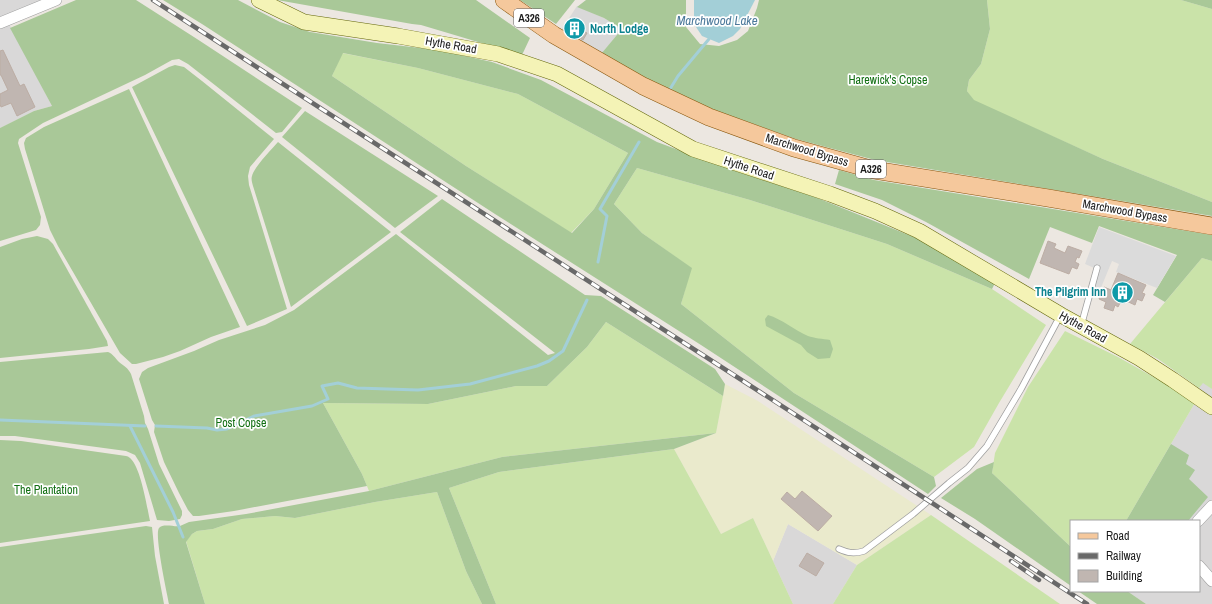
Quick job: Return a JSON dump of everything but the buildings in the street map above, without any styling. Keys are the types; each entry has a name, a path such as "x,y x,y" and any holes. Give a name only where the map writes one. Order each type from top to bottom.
{"main road":[{"name":"Marchwood Bypass","path":"504,0 554,35 642,86 709,117 794,148 874,170 1212,226"}],"street":[{"path":"0,23 56,0"},
{"name":"Hythe Road","path":"259,0 304,22 398,36 498,54 557,74 693,149 830,194 875,211 919,231 1061,315 1162,372 1212,407"},
{"path":"1199,520 1212,506"},
{"path":"1200,567 1212,581"}],"lane":[{"path":"1081,326 1097,268"},
{"path":"839,549 855,554 864,551 913,514 968,468 987,446 1061,315"}],"shaded area":[{"path":"0,0 48,0 8,22 52,106 34,111 0,128"},
{"path":"577,6 604,18 623,29 601,54 562,29"},
{"path":"1099,227 1176,256 1157,288 1116,272 1119,264 1112,261 1100,290 1092,287 1099,270 1085,264"},
{"path":"1203,382 1212,389 1212,604 1146,604 1128,592 1200,592 1200,520 1127,520 1196,401 1199,388"},
{"path":"788,524 857,565 833,604 793,604 773,561"}],"green space":[{"path":"76,0 136,0 302,108 282,132 276,133 188,64 179,59 172,60 145,75 43,123 19,139 18,143 41,217 40,225 36,230 0,241 0,128 34,111 52,106 10,28"},
{"path":"163,0 238,0 280,22 310,32 377,43 438,50 492,62 541,80 657,142 735,171 815,197 916,238 996,281 992,289 887,244 750,200 637,168 614,204 642,233 692,268 681,304 794,393 934,477 936,486 928,494 701,345 495,214","holes":["343,53 418,68 518,94 628,153 594,209 572,233 466,166 332,76"]},
{"path":"277,0 476,0 530,38 522,55 421,25"},
{"path":"520,0 575,0 556,24"},
{"name":"Harewick's Copse","path":"586,0 686,0 686,27 700,44 719,46 737,40 748,31 759,0 987,0 990,29 981,64 969,80 967,91 974,100 1103,159 1212,202 1212,216 875,160 796,139 711,109 646,79 601,54 622,29 604,18 577,7"},
{"path":"987,0 1181,0 1212,9 1212,202 1103,159 974,101 967,91 969,80 981,64 990,29"},
{"path":"1181,0 1212,0 1212,9"},
{"path":"342,53 418,68 518,94 628,153 594,209 571,233 466,166 332,76"},
{"path":"175,65 184,67 274,139 250,167 248,176 249,185 287,309 247,326 132,87"},
{"path":"129,89 240,327 211,337 180,351 136,364 132,364 120,353 58,246 50,230 24,143 26,138 44,127"},
{"path":"305,111 438,196 395,228 282,137"},
{"path":"278,142 391,232 291,307 252,179 253,172"},
{"path":"637,168 750,200 887,244 992,289 1046,325 974,447 934,477 794,393 681,304 691,268 642,233 614,204"},
{"path":"839,170 874,180 1212,235 1212,261 1202,258 1165,302 1153,295 1177,255 1099,226 1092,243 1050,227 1029,279 926,222 882,200 835,184"},
{"name":"Post Copse","path":"442,199 585,295 601,296 715,369 725,384 723,396 606,322 587,347 547,386 516,386 428,404 323,403 362,474 367,486 234,511 193,516 188,510 164,462 154,432 155,425 139,379 142,372 148,368 219,340 265,325 294,310 396,234 548,355 555,353 400,232"},
{"path":"37,236 48,239 53,244 107,341 108,346 0,358 0,247 22,239"},
{"path":"1202,258 1212,261 1212,389 1203,383 1199,388 1158,359 1130,344"},
{"path":"768,315 808,336 830,340 833,349 830,358 818,359 807,352 801,345 766,326 765,319"},
{"path":"606,322 723,396 716,433 502,457 369,491 362,474 323,403 428,404 516,386 547,386 587,347"},
{"path":"1065,331 1118,357 1196,401 1127,520 1070,520 1070,546 992,473 995,453 1028,387"},
{"path":"108,352 113,355 131,374 159,464 182,511 180,519 169,521 157,520 140,463 135,455 126,451 15,436 0,436 0,362"},
{"path":"725,384 758,401 931,515 857,565 788,524 773,561 753,518 721,534 674,449 716,433"},
{"path":"716,433 674,449 499,472 449,488 496,604 482,604 466,571 437,492 375,502 295,518 275,516 242,519 213,529 197,531 192,534 186,542 205,604 169,604 158,541 159,528 166,525 180,526 189,522 246,514 369,491 502,457"},
{"name":"The Plantation","path":"0,440 21,441 129,457 135,464 141,479 150,521 0,543"},
{"path":"1171,444 1189,455 1186,464 1195,470 1189,479 1208,497 1189,520 1127,520"},
{"path":"674,449 721,534 753,518 793,604 496,604 449,488 499,472"},
{"path":"994,462 992,473 1070,546 1070,585 975,519 941,498 977,469"},
{"path":"437,492 466,571 482,604 205,604 186,541 197,531 213,529 242,519 275,516 295,518 375,502"},
{"path":"931,515 1060,604 833,604 857,565"},
{"path":"146,526 152,527 155,556 164,604 0,604 0,547"},
{"path":"1079,592 1128,592 1146,604 1097,604"}],"water":[{"name":"Marchwood Lake","path":"694,0 755,0 740,29 733,36 719,43 702,36 694,24"}],"waterway":[{"path":"670,89 678,76 709,39"},
{"path":"598,262 607,216 600,209 639,142"},
{"path":"156,426 207,428 217,430 227,429 254,416 312,406 328,399 322,386 338,383 357,388 418,390 470,384 537,366 549,361 563,351 587,300"},
{"path":"0,420 145,426"},
{"path":"130,426 173,512 183,537"}],"railway":[{"path":"153,0 1087,604"},
{"path":"1011,561 1039,580"}],"place":[{"name":"North Lodge","path":"574,29"},
{"name":"The Pilgrim Inn","path":"1122,292"}]}
